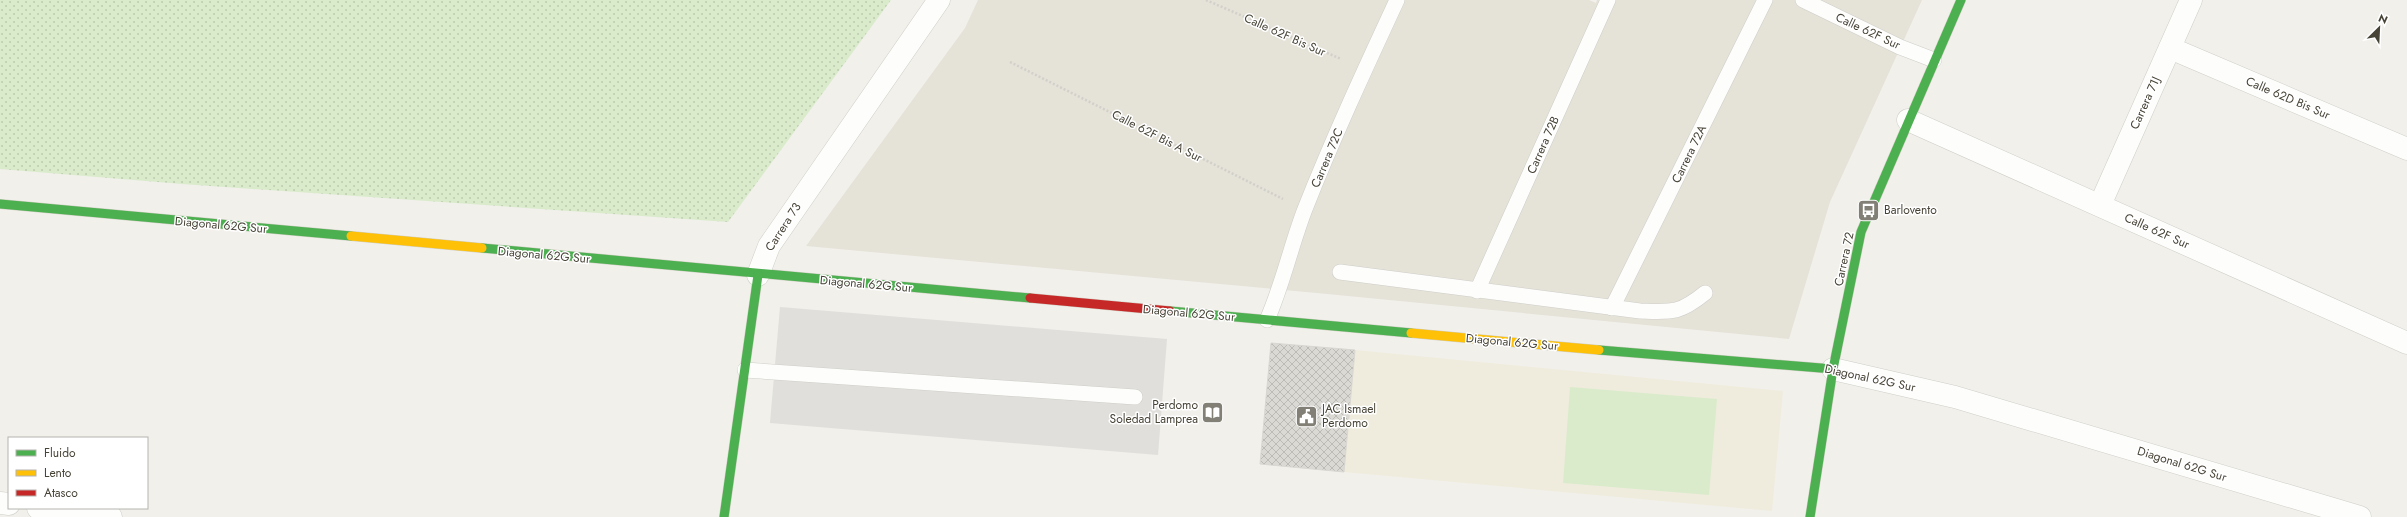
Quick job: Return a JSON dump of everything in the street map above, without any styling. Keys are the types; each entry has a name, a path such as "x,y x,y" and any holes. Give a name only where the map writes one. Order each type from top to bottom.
{"street":[{"name":"Carrera 73","path":"724,517 758,275 769,246 939,0"},
{"name":"Carrera 72","path":"1810,517 1832,369 1861,232 1961,0"},
{"name":"Carrera 71J","path":"2100,205 2191,0"},
{"name":"Calle 62D Bis Sur","path":"2170,48 2407,149"},
{"name":"Calle 62F Sur","path":"1908,120 2407,343"},
{"name":"Diagonal 62G Sur","path":"0,204 758,275 1832,369 1955,397 2360,517"},
{"path":"46,509 111,517"}],"lane":[{"name":"Carrera 72C","path":"1267,320 1280,290 1305,210 1364,69 1397,0"},
{"name":"Carrera 72B","path":"1478,291 1608,0"},
{"name":"Carrera 72A","path":"1612,308 1765,0"},
{"name":"Calle 62F Sur","path":"1803,0 1900,47 1934,60"},
{"path":"1340,272 1612,308 1672,312 1688,307 1705,293"},
{"path":"745,370 1135,397"}],"path":[{"name":"Calle 62F Bis Sur","path":"1206,0 1364,69"},
{"name":"Calle 62F Bis A Sur","path":"1010,62 1305,210"}],"shaded area":[{"path":"978,0 1589,0 1596,3 1597,0 1922,0 1830,202 1789,339 1317,293 806,246 965,28"},
{"path":"780,307 1167,339 1158,455 770,423"},
{"path":"1355,350 1783,391 1772,511 1344,472"}],"green space":[{"path":"0,0 891,0 728,222 182,184 0,169"},
{"path":"1570,387 1717,399 1709,495 1563,483"}],"building":[{"name":"JAC Ismael Perdomo","path":"1271,343 1355,350 1344,472 1260,464"}],"traffic: fast":[{"path":"1810,517 1833,369 1861,232 1961,0"},
{"path":"0,204 351,236"},
{"path":"482,248 1030,298"},
{"path":"724,517 758,275"},
{"path":"1170,311 1411,333"},
{"path":"1599,350 1833,369"}],"traffic: slow":[{"path":"351,236 482,248"},
{"path":"1411,333 1599,350"}],"traffic: jam":[{"path":"1030,298 1170,311"}],"place":[{"name":"Barlovento","path":"1868,210"},
{"name":"Perdomo Soledad Lamprea","path":"1213,412"},
{"name":"JAC Ismael Perdomo","path":"1307,416"}]}
